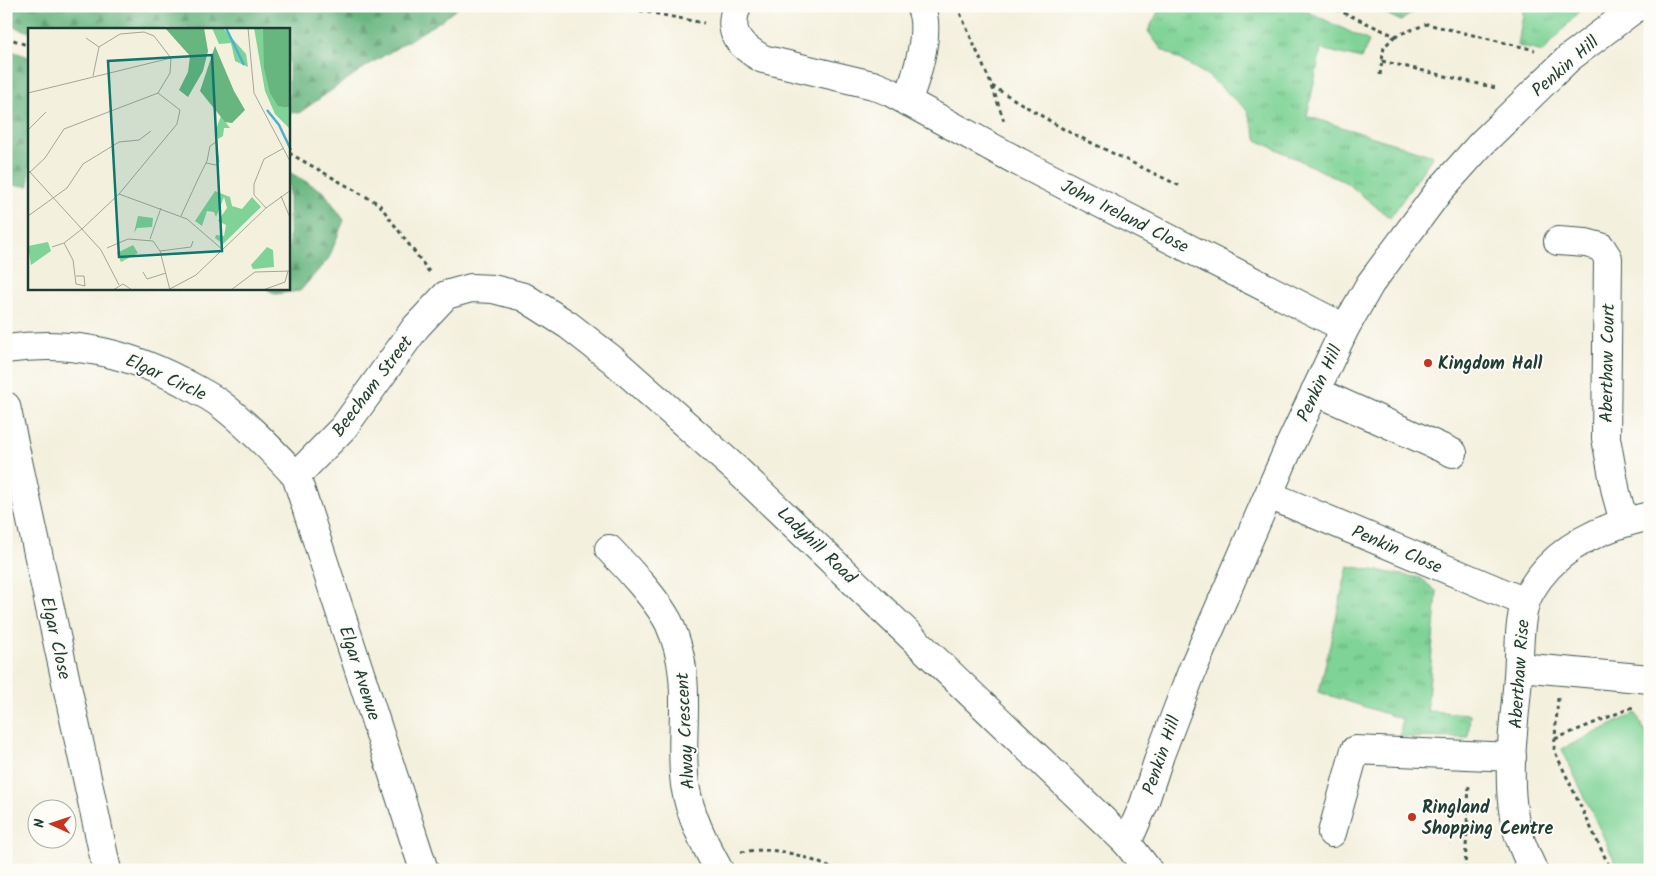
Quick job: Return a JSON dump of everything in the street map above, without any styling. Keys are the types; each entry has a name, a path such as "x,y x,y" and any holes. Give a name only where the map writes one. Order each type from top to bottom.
{"street":[{"path":"734,36 732,20 737,6"},
{"path":"907,102 921,53 923,13 920,6"},
{"name":"Penkin Hill","path":"1127,843 1144,804 1160,755 1194,666 1315,391 1345,328 1370,284 1439,191 1481,144 1569,58 1638,6"},
{"name":"John Ireland Close","path":"734,36 748,51 763,59 873,85 1019,162 1345,328"},
{"name":"Aberthaw Court","path":"1558,241 1586,243 1601,247 1608,258 1606,438 1616,493 1637,519"},
{"name":"Ladyhill Road","path":"446,295 471,288 493,289 524,297 568,325 613,360 738,470 1127,843 1148,870"},
{"name":"Beecham Street","path":"296,476 344,427 416,327 446,295"},
{"name":"Elgar Circle","path":"6,350 32,346 85,348 134,359 179,380 218,402 272,450 296,476"},
{"path":"1315,391 1453,453"},
{"name":"Elgar Close","path":"6,406 107,870"},
{"name":"Elgar Avenue","path":"296,476 424,870"},
{"name":"Penkin Close","path":"1269,495 1525,602"},
{"name":"Aberthaw Rise","path":"1533,870 1520,840 1514,816 1511,790 1519,667 1519,632 1525,602 1539,578 1555,561 1592,536 1637,519"},
{"name":"Alway Crescent","path":"609,549 659,609 668,622 674,638 685,686 685,785 693,819 717,866"},
{"path":"1519,667 1650,679"},
{"path":"1332,833 1355,750 1512,758"}],"path":[{"path":"616,6 710,24 734,36"},
{"path":"957,6 992,86 1019,162"},
{"path":"1329,6 1395,36"},
{"path":"1380,75 1384,47 1395,36 1427,24 1569,58"},
{"path":"6,37 28,46"},
{"path":"1382,61 1530,96"},
{"path":"992,86 1065,130 1180,186"},
{"path":"290,153 379,204 446,295"},
{"path":"1560,671 1554,750 1611,870"},
{"path":"1555,739 1640,704"},
{"path":"1465,870 1468,794"},
{"path":"717,866 742,852 781,850 800,855 835,870"}],"green space":[{"path":"6,6 460,6 442,20 359,71 299,113 290,112 290,28 28,28 28,32 6,24"},
{"path":"1161,6 1230,6 1275,11 1280,6 1296,6 1369,41 1361,59 1321,49 1307,116 1433,156 1390,218 1347,183 1257,140 1247,110 1207,75 1161,49 1148,31"},
{"path":"1371,6 1421,6 1401,21"},
{"path":"1524,6 1584,6 1543,52 1518,46"},
{"path":"6,49 28,57 28,186 6,185"},
{"path":"290,173 324,192 344,220 329,258 300,291 275,294 269,290 290,290"},
{"path":"1348,566 1421,578 1437,592 1427,711 1470,714 1468,738 1400,737 1402,719 1319,692"},
{"path":"1636,713 1650,742 1650,870 1619,870 1562,749"}],"place":[{"name":"Kingdom Hall","path":"1428,363"},
{"name":"Ringland Shopping Centre","path":"1412,817"}]}
